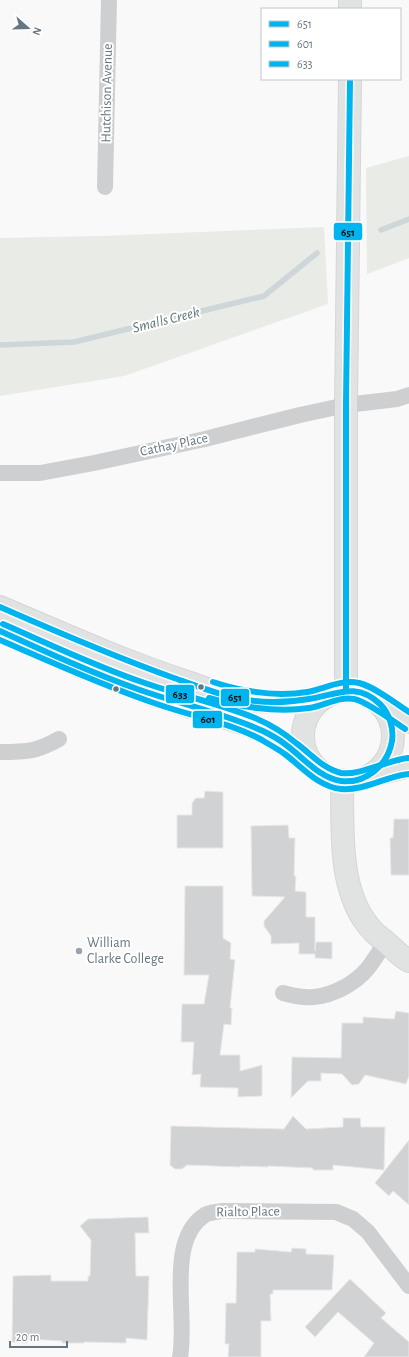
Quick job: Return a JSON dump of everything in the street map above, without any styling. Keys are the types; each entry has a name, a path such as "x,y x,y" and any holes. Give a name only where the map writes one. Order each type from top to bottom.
{"main road":[{"path":"346,690 346,405 350,80"},
{"path":"0,607 98,650 162,674 229,696 257,701 306,700 324,697"},
{"path":"0,631 89,670 156,696 252,726 280,741 326,776 342,781 356,780 409,766"},
{"path":"316,768 309,759 303,745 303,728 311,709 324,697 331,693 346,690 362,692 409,722"},
{"path":"370,776 382,765 391,749 393,734 387,712 380,703"},
{"path":"342,781 343,848 345,870 350,891 364,920 373,931 409,961"}],"street":[{"name":"Hutchison Avenue","path":"105,187 109,0"},
{"name":"Cathay Place","path":"0,473 40,473 94,463 205,439 346,405 397,399 409,395"},
{"path":"0,752 28,752 40,749 59,739"},
{"path":"284,993 315,997 334,992 350,984 367,969 386,942"},
{"name":"Rialto Place","path":"180,1357 182,1260 185,1240 194,1223 206,1214 222,1211 336,1212 353,1219 368,1232 409,1286"}],"shaded area":[{"path":"409,156 409,258 367,274 366,168"},
{"path":"324,227 328,304 124,376 0,396 0,238 103,236"}],"building":[{"path":"205,791 223,792 223,848 177,848 177,815 192,815 192,803 196,798 204,798"},
{"path":"394,819 409,819 409,875 391,875 390,838 393,838"},
{"path":"288,825 289,838 295,838 295,891 306,892 306,917 315,917 315,951 316,942 332,942 332,959 315,958 315,954 299,954 299,943 271,944 271,936 264,926 264,921 285,897 252,896 251,826"},
{"path":"185,886 223,886 223,938 231,943 230,959 235,960 230,1008 232,1008 231,1025 224,1024 220,1055 240,1055 240,1071 262,1065 262,1096 238,1097 238,1088 200,1087 201,1074 192,1075 194,1042 181,1042 182,1004 204,1004 209,975 184,975"},
{"path":"396,1011 409,1013 409,1076 406,1084 365,1075 359,1084 352,1085 342,1074 321,1073 321,1081 308,1081 291,1098 292,1057 341,1058 342,1023 363,1023 363,1017 394,1019"},
{"path":"293,1116 306,1129 343,1127 343,1118 360,1118 361,1127 385,1127 384,1170 333,1165 333,1170 313,1170 313,1168 268,1166 240,1167 187,1165 182,1169 175,1169 170,1165 171,1126 284,1129"},
{"path":"409,1140 409,1205 393,1191 389,1196 375,1183"},
{"path":"148,1217 149,1233 135,1233 136,1276 149,1276 147,1340 126,1338 126,1343 62,1343 62,1341 28,1339 27,1343 12,1342 13,1276 51,1275 51,1281 88,1281 88,1276 90,1276 91,1240 80,1226 88,1219"},
{"path":"292,1248 306,1249 306,1254 334,1255 332,1290 273,1290 273,1294 270,1294 271,1321 261,1321 261,1357 228,1357 229,1344 225,1344 226,1303 236,1303 237,1252 255,1252 255,1249 291,1252"},
{"path":"350,1279 386,1313 381,1318 409,1342 409,1357 364,1357 374,1343 338,1312 315,1337 305,1327"}],"waterway":[{"name":"Smalls Creek","path":"381,230 409,219"},
{"name":"Smalls Creek","path":"0,345 74,342 264,296 317,253"}],"transit line":[{"name":"651","path":"346,690 346,405 350,80"},
{"name":"651","path":"0,607 130,662 224,695 245,700 282,702 309,699 346,691 363,693 380,704 388,716 392,731 390,750 381,765 367,776 350,781 333,779 318,771 275,737 263,731 233,719 140,690 69,662 0,631"},
{"name":"633","path":"3,624 124,676 255,718 281,732 334,771 341,773 356,772 408,758"},
{"name":"601","path":"0,640 115,689 168,708 236,728 262,740 283,753 318,781 326,785 341,789 359,788 392,777 409,774"},
{"name":"633","path":"213,682 248,691 272,694 307,692 346,682 359,683 378,692 409,712"},
{"name":"601","path":"209,698 233,704 284,710 315,707 348,698 372,707 405,729"}],"place":[{"name":"William Clarke College","path":"79,951"}]}
